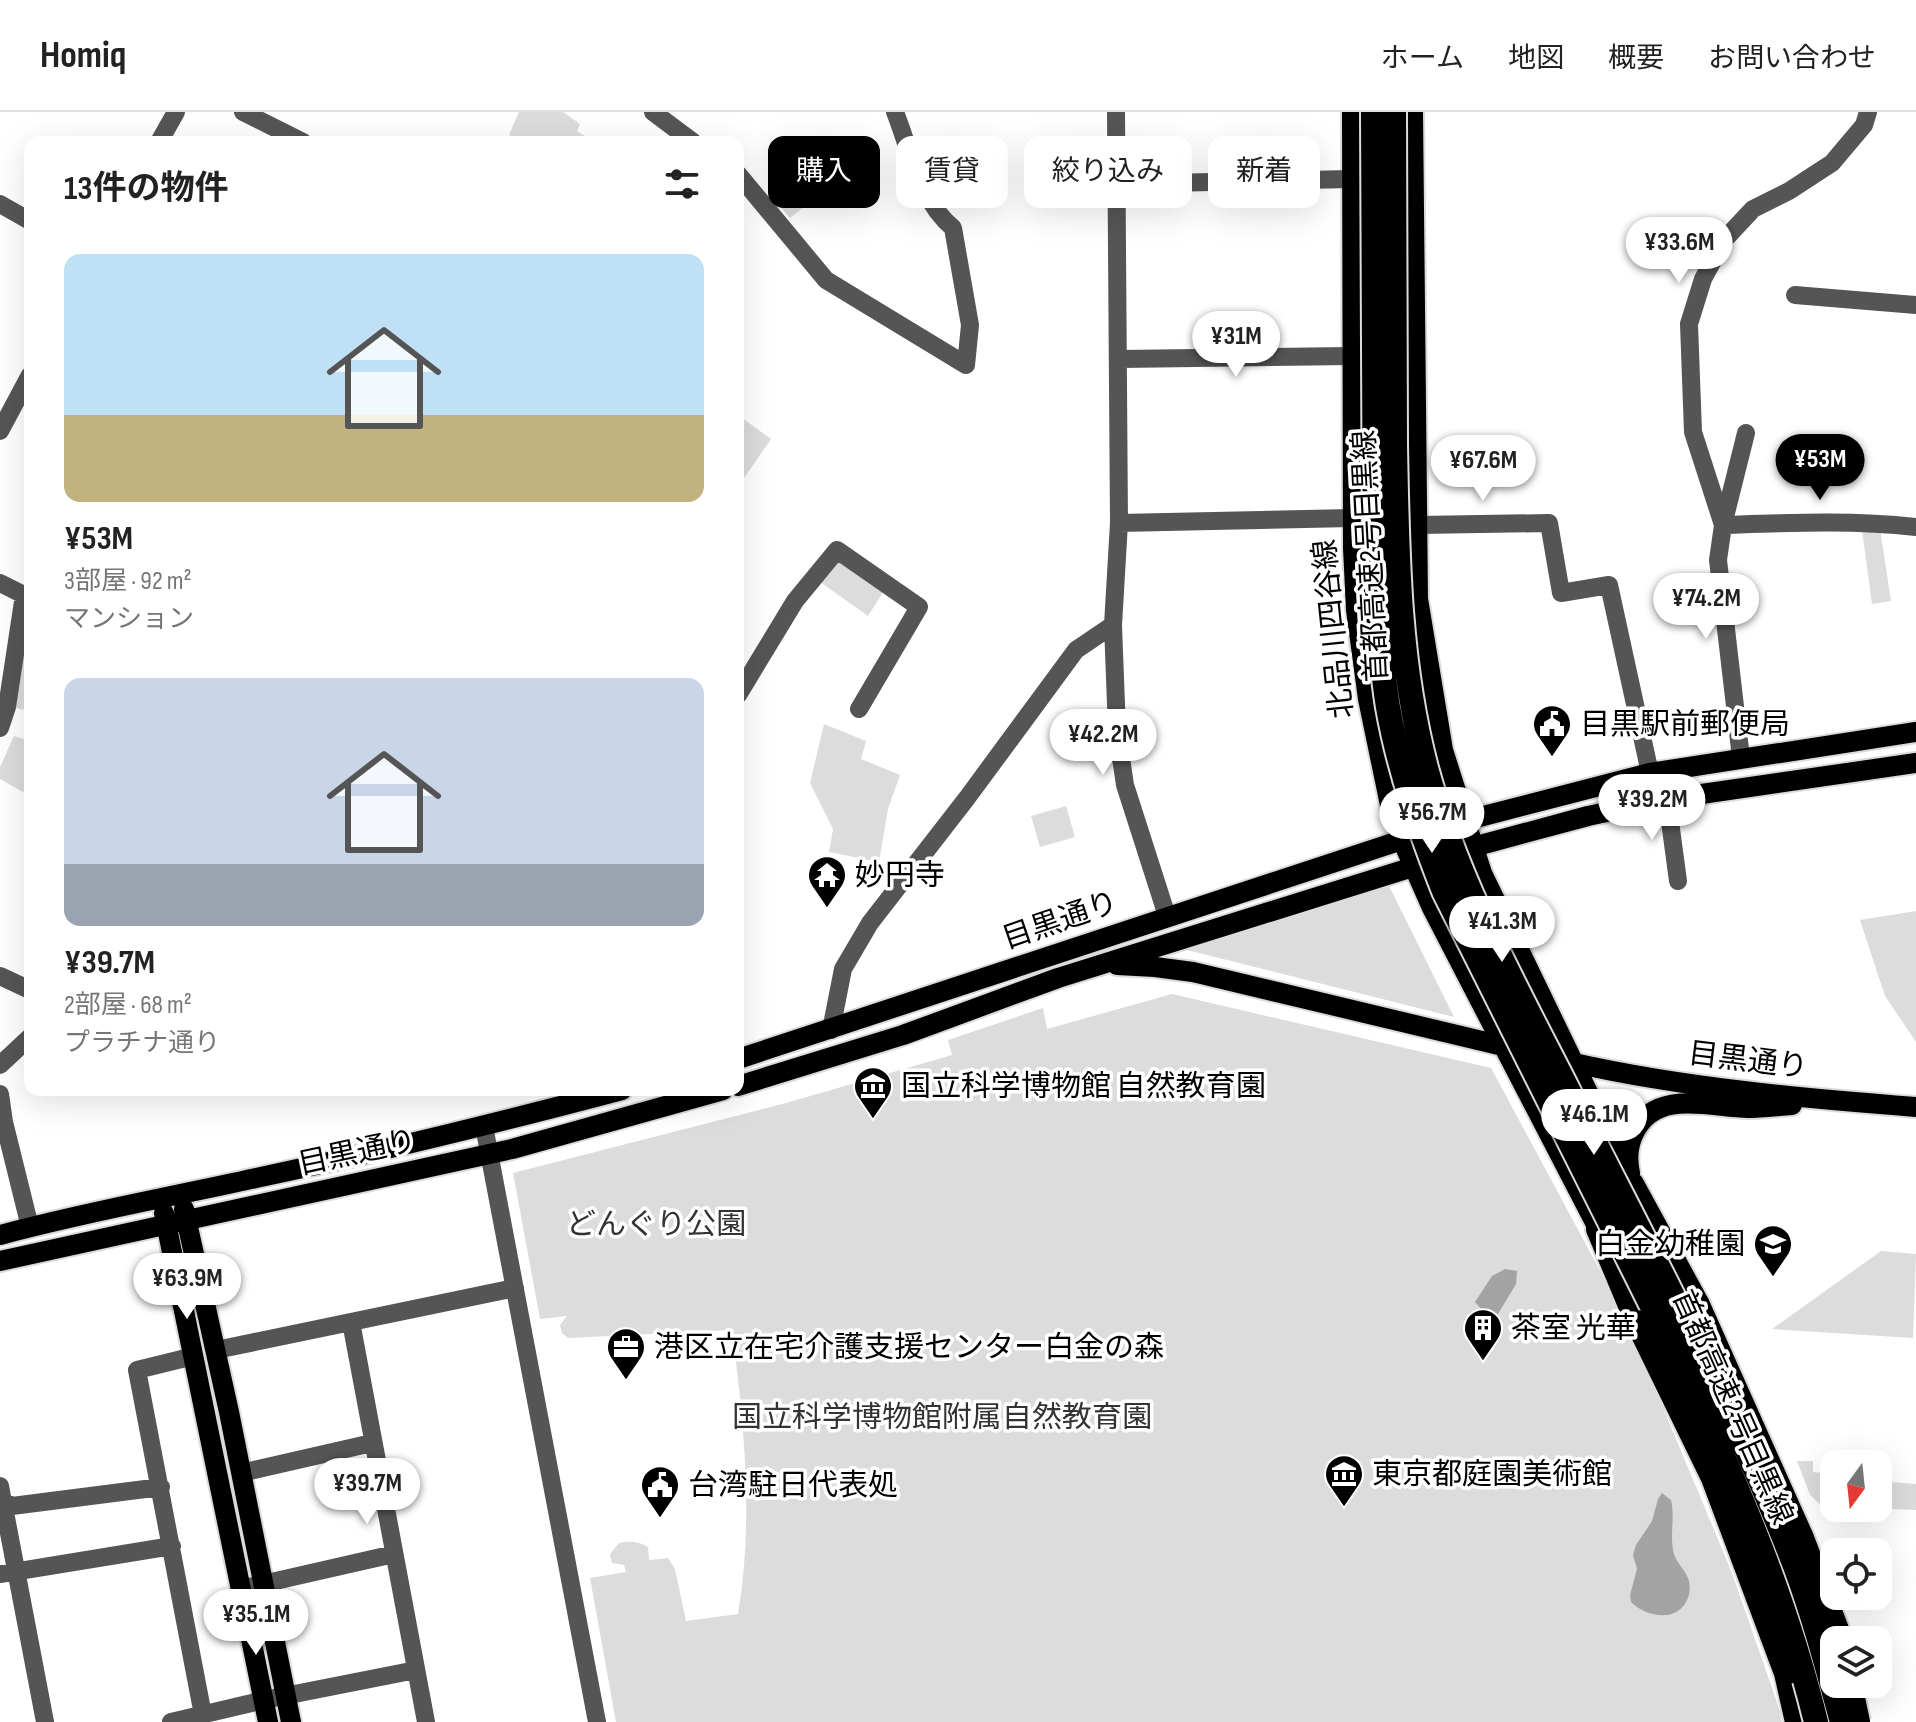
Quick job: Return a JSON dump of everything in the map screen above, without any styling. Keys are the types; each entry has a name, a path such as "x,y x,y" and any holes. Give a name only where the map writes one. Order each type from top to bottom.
{"highway":[{"name":"首都高速2号目黒線","path":"1373,112 1375,578 1379,646 1388,710 1403,771 1444,891 1655,1311 1715,1438 1774,1579 1816,1722"},
{"name":"首都高速2号目黒線","path":"1394,112 1398,579 1402,643 1426,768 1466,885 1674,1301 1795,1566 1818,1634 1842,1722"},
{"path":"1632,1184 1698,1305 1802,1538 1835,1626"},
{"path":"1598,1229 1637,1322 1713,1478 1786,1673 1794,1722"},
{"path":"1853,1698 1859,1722"}],"main road":[{"name":"北品川四谷線","path":"1352,112 1352,518 1356,610 1368,699 1390,805 1413,867 1677,1384 1743,1542 1776,1637 1794,1722"},
{"path":"1413,112 1418,599 1443,750 1482,873 1632,1184 1830,1606 1836,1626"},
{"path":"1464,821 1650,773 1916,732"},
{"path":"1473,847 1575,819 1667,799 1916,763"},
{"name":"目黒通り","path":"744,1052 831,1030 1402,840"},
{"name":"目黒通り","path":"744,1084 903,1035 1058,978 1413,867"},
{"name":"目黒通り","path":"1058,978 1110,965 1193,972 1503,1046"},
{"name":"目黒通り","path":"1574,1063 1658,1080 1916,1107"},
{"name":"目黒通り","path":"0,1235 120,1205 484,1126 599,1096"},
{"name":"目黒通り","path":"0,1261 491,1153 701,1096"},
{"path":"1632,1184 1628,1161 1631,1138 1642,1118 1657,1107 1680,1102 1749,1108 1856,1102"},
{"path":"181,1194 177,1223 194,1356 268,1722"},
{"path":"160,1198 177,1223 216,1350 291,1722"}],"street":[{"path":"162,136 176,112"},
{"path":"243,112 291,136"},
{"path":"653,112 685,136"},
{"path":"744,181 826,280 966,365 970,325 953,228 938,216 928,198 895,112"},
{"path":"1116,112 1116,136"},
{"path":"1723,525 1693,432 1689,324 1703,279 1724,240 1753,209 1789,191 1832,163 1864,125 1868,112"},
{"path":"1192,182 1351,179"},
{"path":"0,204 24,218"},
{"path":"1117,208 1119,523 1113,625 1117,731 1125,785 1167,916"},
{"path":"1795,295 1916,305"},
{"path":"1120,359 1351,356"},
{"path":"0,431 24,386"},
{"path":"1741,758 1718,560 1723,525 1746,433"},
{"path":"1119,523 1352,518"},
{"path":"1419,525 1549,523 1561,593 1609,585 1650,773"},
{"path":"1723,525 1827,523 1916,527"},
{"path":"744,685 795,601 837,550 919,607 859,709"},
{"path":"0,583 24,595"},
{"path":"0,728 7,707 24,613"},
{"path":"831,1030 843,969 870,923 1076,650 1113,625"},
{"path":"1667,799 1678,881"},
{"path":"0,976 24,987"},
{"path":"0,1065 24,1043"},
{"path":"0,1094 30,1227"},
{"path":"484,1126 597,1722"},
{"path":"216,1350 515,1288"},
{"path":"351,1322 426,1722"},
{"path":"194,1356 137,1370 203,1715"},
{"path":"241,1473 372,1443"},
{"path":"1,1494 12,1506 161,1487"},
{"path":"1,1494 8,1572 45,1722"},
{"path":"8,1572 172,1546"},
{"path":"241,1589 394,1554"},
{"path":"171,1722 416,1670"}],"green space":[{"path":"519,112 563,112 580,124 577,131 585,136 511,136"},
{"path":"782,208 802,208 790,218"},
{"path":"744,419 771,439 744,478"},
{"path":"1880,529 1891,601 1872,604 1862,530"},
{"path":"840,559 884,591 868,616 820,582"},
{"path":"24,640 24,709 12,706"},
{"path":"824,724 866,741 861,759 900,775 888,809 879,862 829,852 833,829 810,783"},
{"path":"14,736 24,739 24,793 0,779 0,767"},
{"path":"1066,806 1075,837 1040,847 1031,816"},
{"path":"1389,886 1454,1017 1171,946"},
{"path":"1916,911 1916,1042 1885,996 1860,920"},
{"path":"1172,994 1491,1068 1626,1319 1732,1573 1782,1722 616,1722 590,1578 626,1572 624,1565 612,1563 610,1554 619,1543 634,1542 648,1547 649,1560 668,1558 675,1569 686,1621 738,1614 746,1543 746,1472 732,1330 568,1338 562,1333 560,1325 567,1316 540,1319 513,1173 786,1103 952,1055 948,1040 1043,1008 1047,1029"},
{"path":"1881,1251 1916,1254 1913,1338 1772,1329"},
{"path":"1797,1461 1813,1461 1813,1472 1820,1473 1820,1504 1810,1495"},
{"path":"1892,1482 1916,1484 1916,1510 1892,1509"}],"shaded area":[{"path":"1505,1269 1517,1271 1516,1284 1498,1314 1493,1317 1486,1315 1475,1302 1492,1276"},
{"path":"1662,1493 1671,1500 1673,1550 1688,1578 1690,1590 1686,1602 1678,1611 1661,1615 1638,1608 1631,1602 1630,1595 1637,1569 1633,1555 1636,1545 1652,1521"}],"place":[{"name":"目黒駅前郵便局","path":"1552,758"},
{"name":"妙円寺","path":"827,909"},
{"name":"国立科学博物館 自然教育園","path":"873,1120"},
{"name":"白金幼稚園","path":"1773,1278"},
{"name":"茶室 光華","path":"1483,1362"},
{"name":"港区立在宅介護支援センター白金の森","path":"626,1381"},
{"name":"東京都庭園美術館","path":"1344,1508"},
{"name":"台湾駐日代表処","path":"660,1519"}],"park label":[{"name":"どんぐり公園","path":"656,1224"},
{"name":"国立科学博物館附属自然教育園","path":"942,1417"}]}
